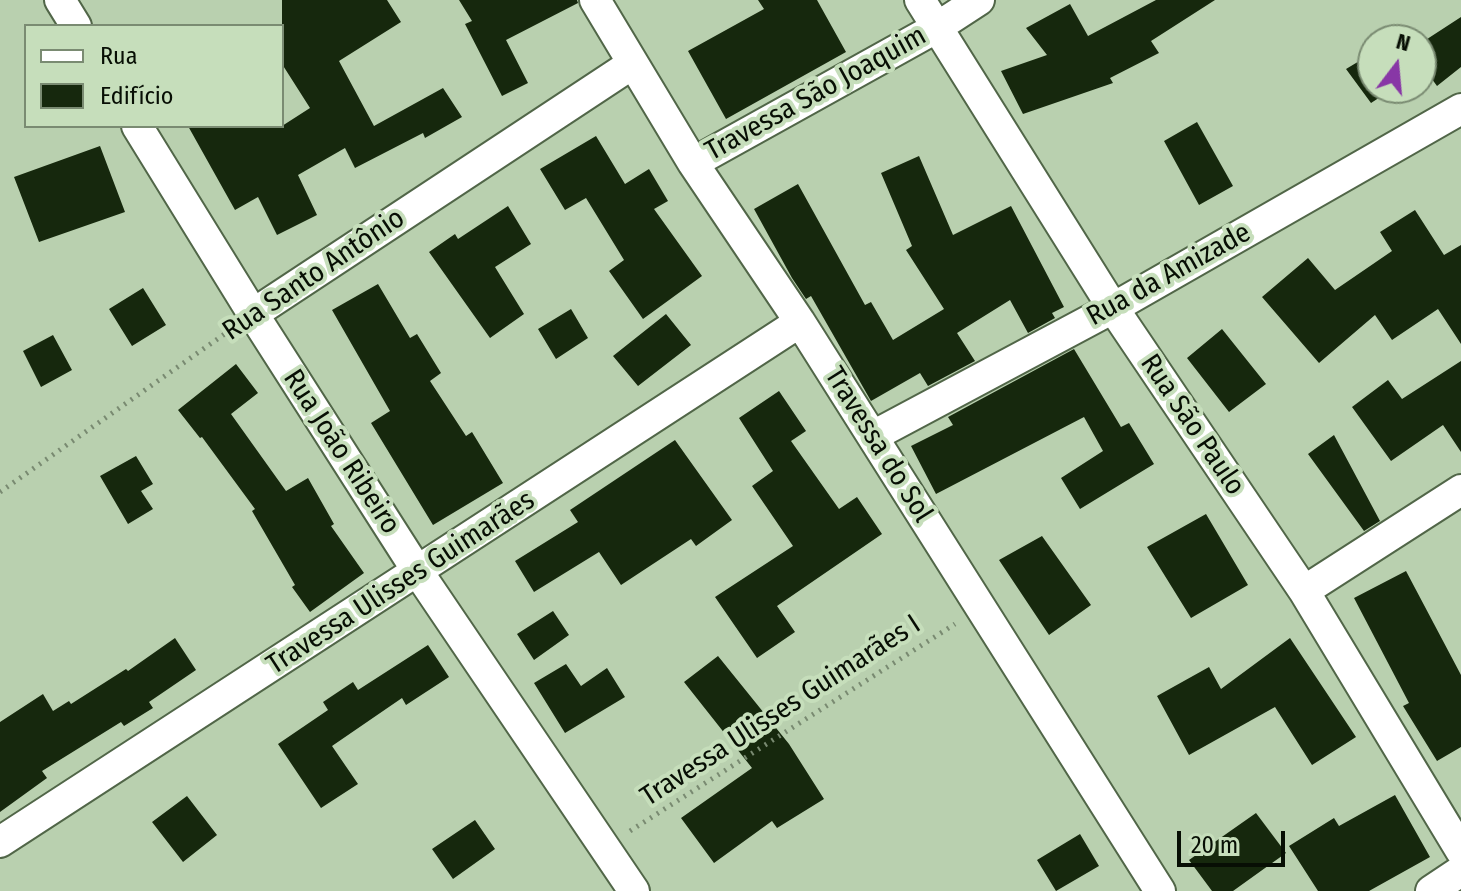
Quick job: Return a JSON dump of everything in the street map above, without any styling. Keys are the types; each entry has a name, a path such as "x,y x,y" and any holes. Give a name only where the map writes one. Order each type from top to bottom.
{"street":[{"path":"60,0 75,24"},
{"name":"Travessa do Sol","path":"595,0 693,163 800,322 1160,891"},
{"name":"Rua São Paulo","path":"920,0 1113,308 1304,591 1461,851"},
{"name":"Travessa São Joaquim","path":"693,163 936,28 979,0"},
{"name":"Rua Santo Antônio","path":"253,314 632,64"},
{"name":"Rua da Amizade","path":"873,436 1113,308 1461,109"},
{"name":"Rua João Ribeiro","path":"138,128 418,572 634,891"},
{"name":"Travessa Ulisses Guimarães","path":"0,842 800,322"},
{"path":"1304,591 1461,490"},
{"path":"1431,891 1461,871"}],"path":[{"name":"Rua Santo Antônio","path":"0,492 253,314"},
{"name":"Travessa Ulisses Guimarães I","path":"605,847 979,608"}],"building":[{"path":"282,0 387,0 401,22 339,61 374,126 443,88 462,117 425,138 423,133 355,168 345,148 298,175 317,215 277,235 258,197 235,210 189,128 284,128 284,125 310,108 284,67"},
{"path":"459,0 577,0 578,3 506,40 528,83 502,96 465,24 472,21"},
{"path":"758,0 817,0 846,52 726,119 688,51 764,9"},
{"path":"1156,0 1215,0 1151,41 1159,53 1110,78 1113,83 1023,114 1001,71 1047,55 1026,28 1070,4 1088,36"},
{"path":"1461,17 1461,67 1437,86 1437,33"},
{"path":"1357,62 1357,84 1346,69"},
{"path":"1197,122 1233,186 1199,205 1164,141"},
{"path":"596,136 625,184 649,169 668,201 654,209 702,276 643,319 609,271 624,260 586,198 565,210 540,169"},
{"path":"100,146 125,212 39,242 14,177"},
{"path":"919,156 953,235 1011,206 1064,307 1052,313 1055,318 1028,333 1010,300 957,333 975,361 928,386 920,373 871,401 811,296 806,299 792,278 754,209 798,184 865,305 871,302 893,340 944,309 906,250 912,246 881,173"},
{"path":"508,206 531,244 495,267 524,314 490,338 429,252 455,234 458,239"},
{"path":"1415,210 1444,255 1461,245 1461,344 1438,309 1392,340 1375,315 1319,363 1262,297 1308,258 1335,290 1392,251 1380,232"},
{"path":"378,284 410,338 417,334 441,373 430,381 466,436 472,432 503,483 433,525 371,423 390,411 332,310"},
{"path":"143,288 166,325 132,346 109,309"},
{"path":"571,309 588,338 556,359 538,329"},
{"path":"666,314 691,345 638,386 613,356"},
{"path":"1222,329 1266,384 1229,412 1187,358"},
{"path":"53,335 72,370 41,387 23,351"},
{"path":"1074,349 1121,427 1129,423 1154,464 1080,509 1061,478 1103,451 1084,417 936,494 911,446 953,425 948,417"},
{"path":"1461,361 1461,452 1443,425 1391,461 1352,407 1388,380 1402,399"},
{"path":"236,364 258,393 231,414 286,491 308,478 334,524 331,526 364,573 310,612 292,587 295,585 252,511 255,509 178,410"},
{"path":"779,391 806,431 791,441 839,509 857,497 882,534 777,606 795,632 757,658 715,597 793,546 752,486 773,471 739,418"},
{"path":"1334,435 1380,521 1364,531 1308,454"},
{"path":"675,440 732,520 696,546 691,539 621,585 599,552 534,592 515,561 578,522 570,510"},
{"path":"136,456 153,484 141,491 153,509 128,524 100,476"},
{"path":"1206,514 1248,585 1191,618 1147,547"},
{"path":"1042,536 1091,605 1049,635 999,560"},
{"path":"1406,571 1461,675 1461,747 1437,761 1403,706 1409,703 1354,598"},
{"path":"553,611 569,635 534,660 517,634"},
{"path":"175,638 196,670 149,702 153,708 124,726 121,722 42,771 47,778 0,812 0,722 43,694 53,711 69,701 71,704 126,669 128,671"},
{"path":"1290,638 1356,737 1312,765 1275,707 1189,755 1157,696 1209,667 1221,689"},
{"path":"428,645 449,677 406,705 402,698 332,746 358,784 321,808 278,744 328,710 323,702 353,682 358,690"},
{"path":"718,656 789,744 824,799 777,828 772,821 714,863 681,818 752,768 684,682"},
{"path":"566,664 581,686 607,668 625,697 565,733 534,683"},
{"path":"1395,795 1430,857 1369,891 1318,891 1289,846 1334,818 1339,826"},
{"path":"187,796 217,835 183,862 152,822"},
{"path":"1256,813 1286,853 1233,891 1212,891 1189,860"},
{"path":"475,820 495,849 453,879 432,849"},
{"path":"1080,834 1099,866 1056,891 1037,860"}]}
